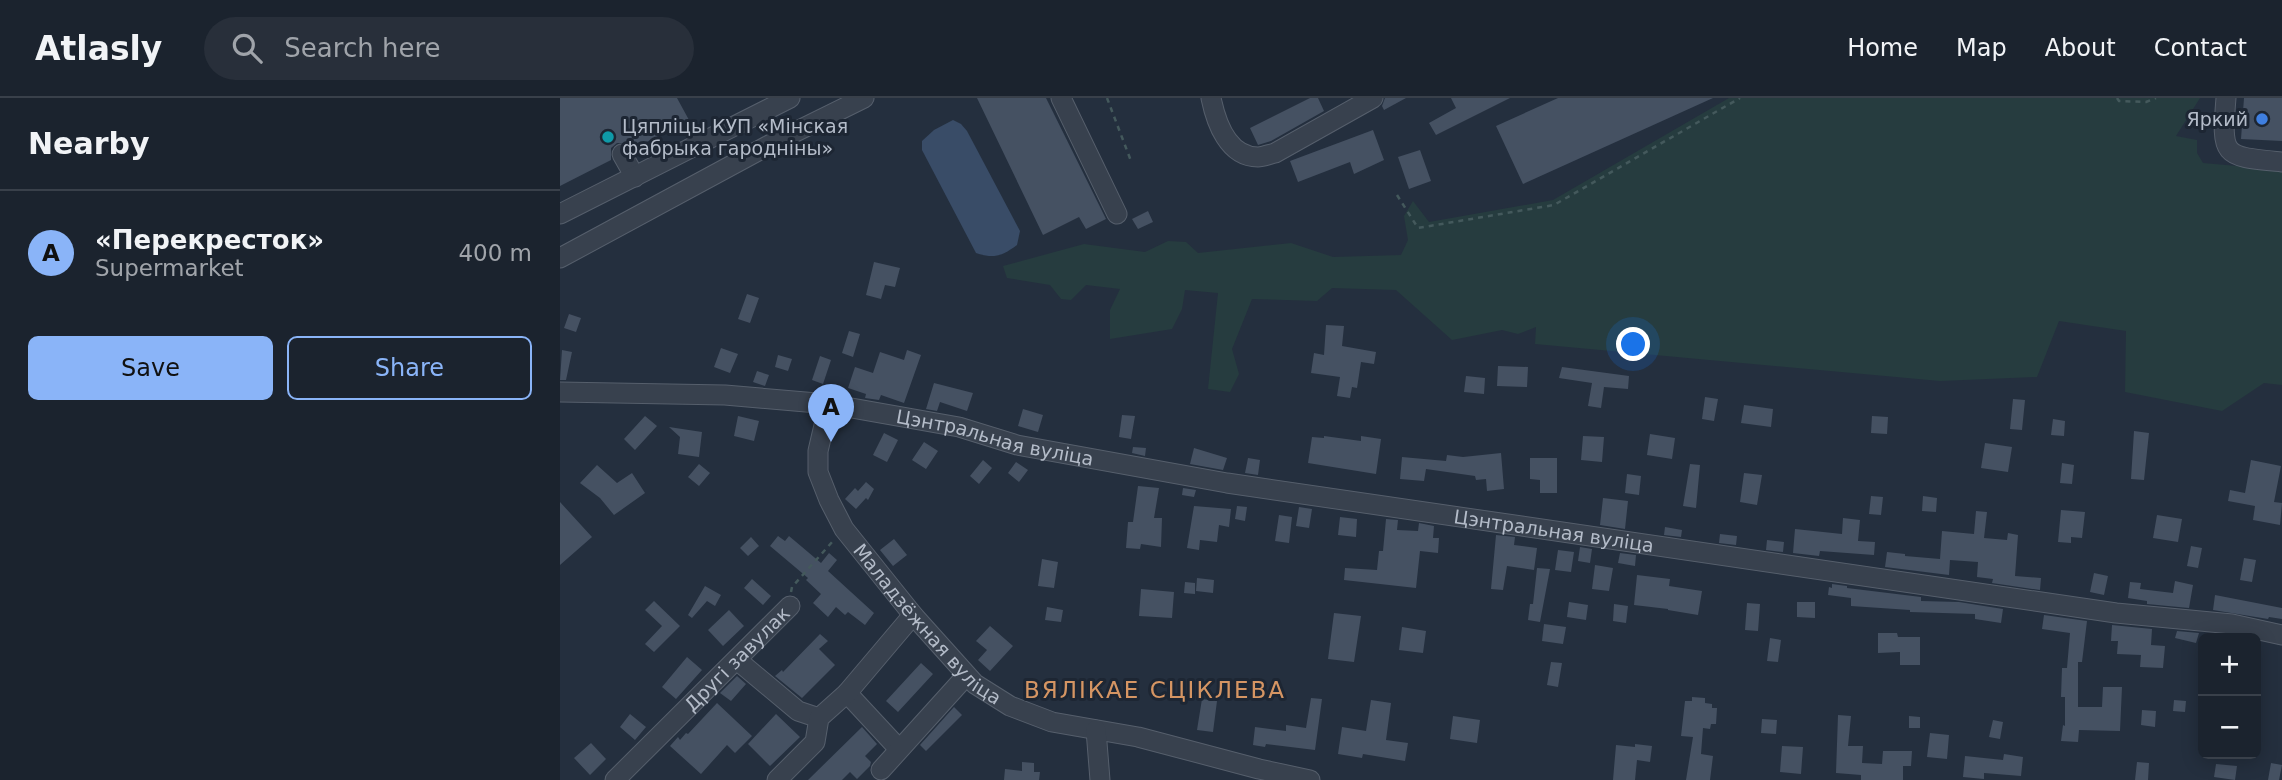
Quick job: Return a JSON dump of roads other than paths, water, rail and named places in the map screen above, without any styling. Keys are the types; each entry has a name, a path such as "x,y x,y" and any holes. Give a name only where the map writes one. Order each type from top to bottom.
{"street":[{"path":"560,214 790,98"},
{"path":"560,258 771,144 864,98"},
{"path":"1060,98 1117,214"},
{"path":"1211,98 1215,116 1228,142 1240,152 1258,157 1275,153 1373,98"},
{"path":"2226,98 2223,135 2226,145 2241,158 2282,162"},
{"path":"622,154 635,177"},
{"name":"Цэнтральная вуліца","path":"560,392 725,395 829,404 960,427 1017,445 1227,482 2116,613 2232,624 2282,635"},
{"name":"Маладзёжная вуліца","path":"829,404 818,451 818,472 844,529 966,676 986,692 1020,710 1059,724 1138,737 1310,780"},
{"name":"Другі завулак","path":"615,780 790,606"},
{"path":"777,780 815,742 819,718 847,693 913,615"},
{"path":"737,660 798,711 819,718"},
{"path":"881,770 966,676"},
{"path":"847,693 899,749"},
{"path":"1096,730 1100,780"}],"water":[{"path":"953,120 967,131 1020,231 1017,245 1002,254 988,256 976,253 922,150 922,141 934,130"}],"place":[{"name":"Яркий","path":"2262,119"},
{"name":"Цяпліцы КУП «Мінская фабрыка гародніны»","path":"608,137"},
{"name":"«Перекресток»","path":"831,442"}],"district":[{"name":"ВЯЛІКАЕ СЦІКЛЕВА","path":"1155,690"}]}
